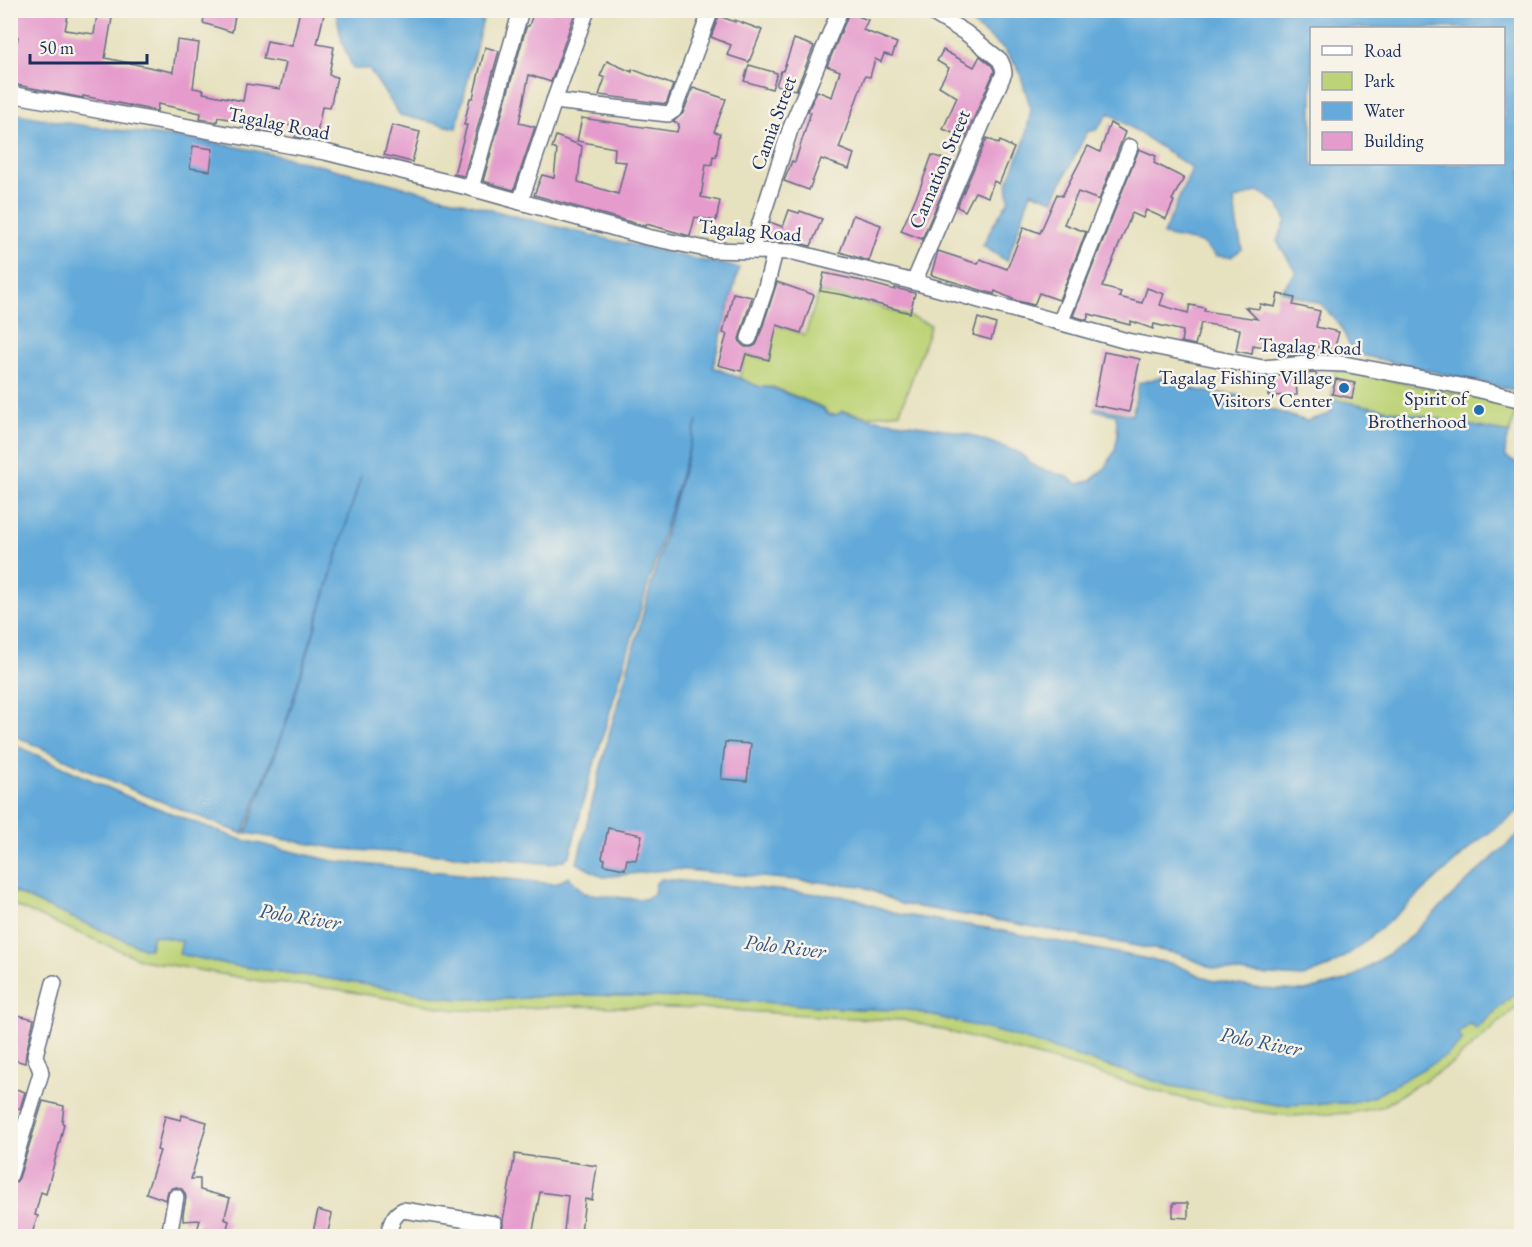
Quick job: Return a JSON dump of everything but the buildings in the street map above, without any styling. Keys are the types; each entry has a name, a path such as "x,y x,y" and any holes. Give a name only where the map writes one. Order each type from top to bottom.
{"street":[{"path":"471,188 521,10"},
{"path":"520,202 587,10"},
{"path":"554,101 668,114 674,110 711,10"},
{"name":"Camia Street","path":"751,251 790,130 840,10"},
{"name":"Carnation Street","path":"914,282 1004,73 1000,60 966,33 928,10"},
{"name":"Tagalag Road","path":"10,94 325,153 471,188 647,237 711,250 794,252 914,282 1127,341 1263,368 1317,363 1344,364 1473,388 1521,400"},
{"path":"1060,323 1130,147"},
{"path":"749,338 775,251"},
{"path":"10,1175 41,1072 35,1055 54,983"},
{"path":"169,1236 176,1197"},
{"path":"387,1236 394,1216 403,1210 494,1224"}],"green space":[{"path":"819,292 903,314 931,325 900,412 869,416 842,411 836,415 829,414 822,407 773,387 760,387 739,378 746,355 769,360 773,342 754,337 759,319 805,335"},
{"path":"1335,370 1517,405 1510,433 1331,399"},
{"path":"10,890 143,948 150,949 153,935 182,941 181,948 229,965 457,999 590,995 721,999 858,1009 909,1010 967,1024 974,1021 1171,1086 1278,1105 1350,1103 1458,1034 1471,1023 1487,1014 1490,1015 1512,996 1521,982 1521,1003 1453,1063 1381,1107 1351,1113 1291,1116 1189,1100 903,1020 716,1009 576,1006 503,1011 457,1010 334,989 266,982 142,960 11,904"}],"water":[{"path":"958,10 1521,11 1521,392 1353,353 1340,325 1321,304 1281,291 1296,272 1277,241 1286,221 1278,204 1259,191 1234,200 1242,249 1231,257 1216,256 1202,243 1163,235 1192,168 1109,113 1096,130 1087,132 1053,200 1031,192 1007,261 983,246 1009,200 1007,183 1025,140 1031,109 1019,70 1005,50 957,12"},
{"path":"336,11 485,11 456,128 400,115 369,69 353,69 342,42"},
{"path":"11,112 87,126 215,143 272,154 590,235 739,268 713,367 760,387 773,388 822,408 828,415 842,412 967,434 1018,452 1037,468 1066,476 1077,484 1090,481 1106,467 1115,450 1118,435 1116,415 1094,410 1095,407 1132,415 1139,383 1161,377 1201,391 1242,396 1263,407 1306,421 1330,414 1331,399 1510,433 1506,442 1505,456 1514,462 1521,459 1521,809 1478,841 1357,948 1331,966 1303,977 1253,974 1212,968 1180,954 901,904 862,886 674,869 603,877 577,863 609,735 697,421 585,795 570,855 564,860 550,864 507,859 341,849 246,833 286,725 361,476 285,725 243,834 135,791 11,734"},
{"name":"Polo River","path":"10,743 131,798 239,839 333,861 555,884 569,877 584,893 624,898 645,899 654,893 656,883 661,879 849,897 898,914 993,929 1174,964 1210,980 1262,989 1305,991 1348,980 1402,944 1521,832 1521,988 1476,1029 1470,1023 1458,1034 1463,1040 1446,1056 1375,1096 1350,1103 1278,1105 1171,1086 1010,1035 909,1010 858,1009 721,999 590,995 457,999 229,965 179,954 182,941 153,935 149,949 143,948 11,890"}],"place":[{"name":"Tagalag Fishing Village Visitors' Center","path":"1344,388"},
{"name":"Spirit of Brotherhood","path":"1479,410"}]}
